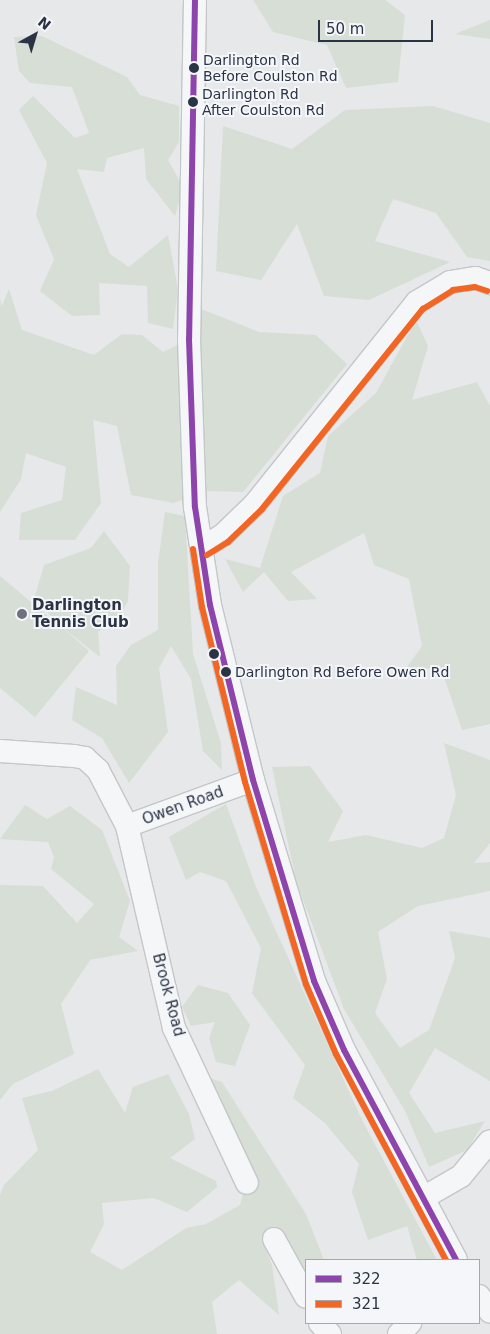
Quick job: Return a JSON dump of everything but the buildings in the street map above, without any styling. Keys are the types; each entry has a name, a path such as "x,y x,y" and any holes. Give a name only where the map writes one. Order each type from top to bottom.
{"street":[{"path":"195,0 189,339 196,507 210,604 253,780 314,981 344,1050 455,1259"},
{"path":"202,548 223,535 255,504 417,302 456,281 490,283"},
{"name":"Owen Road","path":"0,751 85,758 98,770 127,826 253,780"},
{"name":"Brook Road","path":"127,826 174,1028 248,1183"},
{"path":"423,1198 461,1176 490,1141"},
{"path":"274,1239 305,1295"},
{"path":"480,1297 490,1312"},
{"path":"321,1324 330,1334"},
{"path":"399,1334 409,1324"}],"shaded area":[{"path":"253,0 385,0 405,15 398,82 346,88 327,45 273,32"},
{"path":"490,20 490,39 455,34"},
{"path":"42,36 127,77 140,95 179,106 179,142 168,160 183,187 175,216 146,179 144,148 107,158 104,172 77,169 110,254 129,267 168,235 178,289 173,329 148,323 147,286 99,283 100,315 72,316 40,291 54,259 36,215 47,163 19,110 33,96 75,138 89,133 72,87 30,83 19,71 14,37"},
{"path":"433,106 490,123 490,261 467,257 436,213 393,199 375,241 450,262 369,300 324,296 297,224 261,280 216,271 223,126 292,149 345,110"},
{"path":"9,289 22,330 94,355 122,334 142,335 163,352 191,338 201,309 259,332 316,335 347,364 243,492 205,491 174,503 131,495 117,426 93,420 101,503 75,540 19,540 21,513 62,500 66,467 26,453 21,479 0,512 0,299 2,306"},
{"path":"416,320 428,346 412,400 477,382 490,406 490,724 462,730 440,665 400,677 422,646 409,579 374,565 364,533 291,572 317,599 288,601 264,572 243,592 225,559 260,568 283,496 320,473 328,436 376,393"},
{"path":"165,512 185,516 193,654 221,743 222,770 203,751 191,679 171,646 159,668 168,732 129,783 102,738 72,720 76,687 117,705 116,666 131,645 158,630 158,563"},
{"path":"104,531 130,566 128,601 118,618 98,632 100,657 59,625 89,651 35,717 0,688 0,576 56,623 35,596 44,565 91,548"},
{"path":"444,743 490,760 490,843 474,863 490,862 490,891 418,906 378,932 387,979 375,1013 400,1048 429,1030 455,958 449,931 490,938 490,1081 435,1048 409,1093 435,1133 485,1121 467,1150 429,1167 405,1111 344,1009 296,881 272,767 310,766 343,811 328,842 366,835 422,848 444,838 456,795"},
{"path":"226,804 256,887 362,1120 436,1259 417,1259 407,1226 368,1240 352,1192 359,1164 325,1123 293,1098 305,1065 252,993 261,948 226,881 200,872 186,880 169,837"},
{"path":"25,805 47,819 70,806 102,830 130,901 119,937 138,951 90,960 61,1004 74,1054 13,1084 0,1100 0,885 43,886 77,923 94,904 51,869 54,857 48,842 0,839"},
{"path":"198,985 228,993 250,1025 235,1066 216,1062 209,1038 215,1022 191,1026 182,1007"},
{"path":"98,1069 125,1113 133,1087 168,1074 189,1114 195,1139 170,1158 216,1181 217,1187 187,1212 154,1198 102,1203 104,1224 90,1252 122,1270 186,1228 206,1224 240,1205 247,1179 197,1074 222,1082 306,1214 324,1259 305,1259 305,1276 284,1235 263,1243 272,1265 279,1315 239,1280 212,1302 217,1334 0,1334 0,1195 4,1185 38,1150 22,1098 52,1091"}],"transit line":[{"name":"322","path":"195,0 189,339 195,507 210,605 253,780 314,981 344,1050 455,1259"},
{"name":"321","path":"207,555 228,542 262,509 423,309 453,290 475,287 487,291"},
{"name":"321","path":"193,549 202,607 245,782 306,984 336,1054 445,1259"}],"place":[{"name":"Darlington Rd Before Coulston Rd","path":"194,68"},
{"name":"Darlington Rd After Coulston Rd","path":"193,102"},
{"name":"Darlington Tennis Club","path":"22,614"},
{"name":"Darlington Rd Before Owen Rd","path":"226,672"}]}
